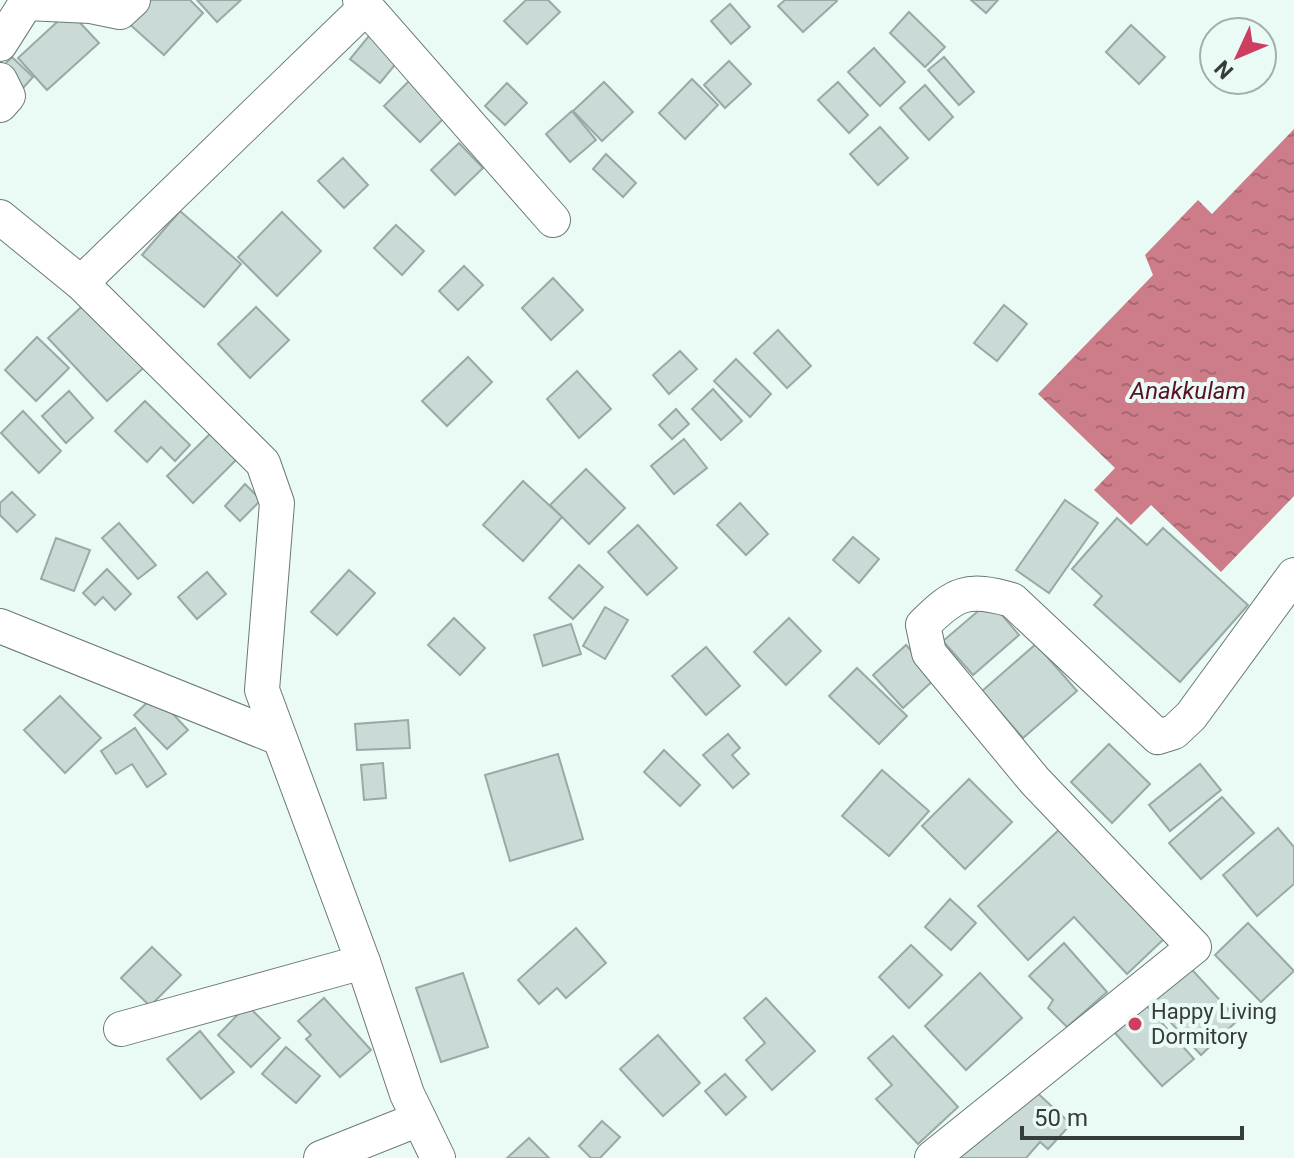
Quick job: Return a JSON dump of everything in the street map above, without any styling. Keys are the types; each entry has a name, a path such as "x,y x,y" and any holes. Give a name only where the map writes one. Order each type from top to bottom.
{"street":[{"path":"0,44 26,3 91,6 120,12 133,0"},
{"path":"81,283 363,4 553,220"},
{"path":"0,80 8,96 0,105"},
{"path":"0,217 81,283 263,463 277,503 262,690 363,962 407,1094 438,1158"},
{"path":"932,1158 1194,947 1035,781 929,653 923,625 950,598 981,591 1012,600 1158,737 1174,732 1191,716 1294,575"},
{"path":"0,626 279,738"},
{"path":"121,1029 363,962"},
{"path":"321,1158 419,1119"}],"water":[{"name":"Anakkulam","path":"1294,129 1294,496 1221,572 1151,505 1131,525 1094,490 1115,468 1038,394 1153,275 1145,255 1198,200 1212,214"}],"building":[{"path":"145,0 190,0 203,13 164,55 126,21"},
{"path":"197,0 241,0 217,22"},
{"path":"526,0 548,0 560,12 527,44 504,21"},
{"path":"785,0 837,1 803,32 778,6"},
{"path":"971,0 998,0 986,13"},
{"path":"730,4 750,27 731,44 711,21"},
{"path":"69,11 99,43 47,90 18,58"},
{"path":"909,12 945,47 925,67 890,33"},
{"path":"1131,25 1165,57 1139,84 1106,52"},
{"path":"373,31 403,55 380,83 350,59"},
{"path":"874,48 905,82 880,106 848,72"},
{"path":"12,57 33,77 23,88 2,67"},
{"path":"944,57 974,92 959,105 928,70"},
{"path":"729,61 751,84 725,108 704,85"},
{"path":"415,75 451,111 420,142 384,106"},
{"path":"692,79 718,105 685,139 659,113"},
{"path":"604,82 633,112 602,141 573,111"},
{"path":"838,82 868,115 849,133 818,100"},
{"path":"507,83 527,103 505,125 485,106"},
{"path":"925,85 953,117 929,140 900,108"},
{"path":"572,111 596,140 570,162 546,134"},
{"path":"880,127 908,158 878,185 850,154"},
{"path":"459,143 483,168 455,195 431,170"},
{"path":"606,154 636,183 623,197 593,169"},
{"path":"343,158 368,185 344,208 318,181"},
{"path":"180,211 241,264 204,307 142,255"},
{"path":"282,212 321,251 277,296 238,257"},
{"path":"396,225 424,251 402,275 374,248"},
{"path":"464,266 483,285 458,310 439,291"},
{"path":"553,278 583,310 551,340 522,308"},
{"path":"91,298 150,362 107,401 48,338"},
{"path":"1004,305 1027,324 997,361 974,343"},
{"path":"256,307 289,340 250,378 218,344"},
{"path":"778,330 811,366 787,388 754,353"},
{"path":"37,337 69,368 36,401 5,370"},
{"path":"680,351 697,369 669,394 653,375"},
{"path":"468,357 492,382 447,426 422,401"},
{"path":"736,359 771,394 750,417 714,381"},
{"path":"577,371 611,409 579,438 547,399"},
{"path":"713,389 742,421 721,440 692,409"},
{"path":"69,391 93,418 66,443 42,416"},
{"path":"145,401 190,445 175,461 161,447 147,462 115,431"},
{"path":"676,409 689,424 672,439 659,425"},
{"path":"23,411 61,451 39,473 1,433"},
{"path":"212,432 238,458 193,503 167,476"},
{"path":"684,439 707,468 674,494 651,466"},
{"path":"586,469 625,508 589,544 550,505"},
{"path":"523,481 562,517 523,561 483,525"},
{"path":"245,484 261,500 240,521 225,506"},
{"path":"12,492 35,515 17,532 0,515 0,503"},
{"path":"1065,500 1098,523 1049,593 1016,570"},
{"path":"740,503 768,534 746,555 717,525"},
{"path":"1117,518 1147,545 1163,528 1248,605 1180,682 1094,605 1102,596 1072,569"},
{"path":"119,523 156,565 138,579 102,538"},
{"path":"638,525 677,568 647,595 608,552"},
{"path":"853,537 879,559 859,583 833,560"},
{"path":"56,538 90,550 74,591 41,579"},
{"path":"579,565 603,587 573,619 549,598"},
{"path":"107,569 131,594 115,610 103,597 95,605 83,593"},
{"path":"349,570 375,593 337,635 311,612"},
{"path":"207,572 226,594 197,619 178,597"},
{"path":"990,601 1019,635 973,675 943,641"},
{"path":"605,607 628,620 605,659 583,646"},
{"path":"454,618 485,648 460,675 428,645"},
{"path":"789,618 821,651 786,685 754,652"},
{"path":"571,624 581,654 543,666 534,635"},
{"path":"1036,644 1077,691 1023,738 982,691"},
{"path":"906,645 936,678 903,708 873,675"},
{"path":"706,647 740,686 706,715 672,676"},
{"path":"857,668 907,716 879,744 829,696"},
{"path":"155,695 188,730 167,749 134,715"},
{"path":"60,696 101,738 65,773 24,730"},
{"path":"408,720 410,748 357,750 355,724"},
{"path":"135,728 166,774 147,787 132,764 116,774 101,751"},
{"path":"728,734 740,748 732,755 749,774 733,788 703,755"},
{"path":"1109,744 1150,784 1112,823 1071,782"},
{"path":"664,750 700,785 680,806 644,772"},
{"path":"558,754 583,839 510,861 485,775"},
{"path":"383,763 386,798 364,800 361,765"},
{"path":"1200,764 1221,790 1170,831 1149,805"},
{"path":"882,770 929,811 889,856 842,816"},
{"path":"969,779 1012,822 965,869 922,826"},
{"path":"1222,797 1254,833 1201,879 1169,843"},
{"path":"1062,827 1166,937 1127,974 1074,917 1028,960 978,906"},
{"path":"1278,828 1294,847 1294,884 1257,916 1223,875"},
{"path":"950,899 976,923 951,950 925,927"},
{"path":"1248,923 1294,971 1261,1002 1215,955"},
{"path":"576,928 606,963 566,998 557,988 539,1004 518,980"},
{"path":"1064,943 1107,992 1067,1027 1048,1008 1053,1000 1029,976"},
{"path":"911,945 942,975 909,1008 879,977"},
{"path":"152,947 181,975 150,1006 121,978"},
{"path":"1184,961 1238,1020 1201,1055 1146,996"},
{"path":"463,973 488,1047 441,1062 416,988"},
{"path":"980,973 1022,1018 966,1070 925,1026"},
{"path":"324,998 371,1050 340,1077 306,1039 311,1035 298,1021"},
{"path":"766,998 815,1051 772,1090 746,1060 765,1043 744,1018"},
{"path":"247,1005 280,1038 251,1067 218,1035"},
{"path":"1146,1005 1194,1059 1162,1086 1115,1033"},
{"path":"200,1031 234,1072 201,1099 167,1059"},
{"path":"658,1035 700,1083 663,1116 620,1069"},
{"path":"893,1036 958,1107 918,1144 876,1099 892,1085 868,1058"},
{"path":"286,1047 320,1076 296,1103 262,1074"},
{"path":"725,1074 746,1097 726,1115 705,1091"},
{"path":"1032,1088 1071,1124 1048,1149 1040,1142 1026,1158 952,1158"},
{"path":"602,1121 620,1137 600,1158 591,1158 579,1146"},
{"path":"529,1138 549,1158 507,1158"}],"place":[{"name":"Happy Living Dormitory","path":"1135,1024"}]}
